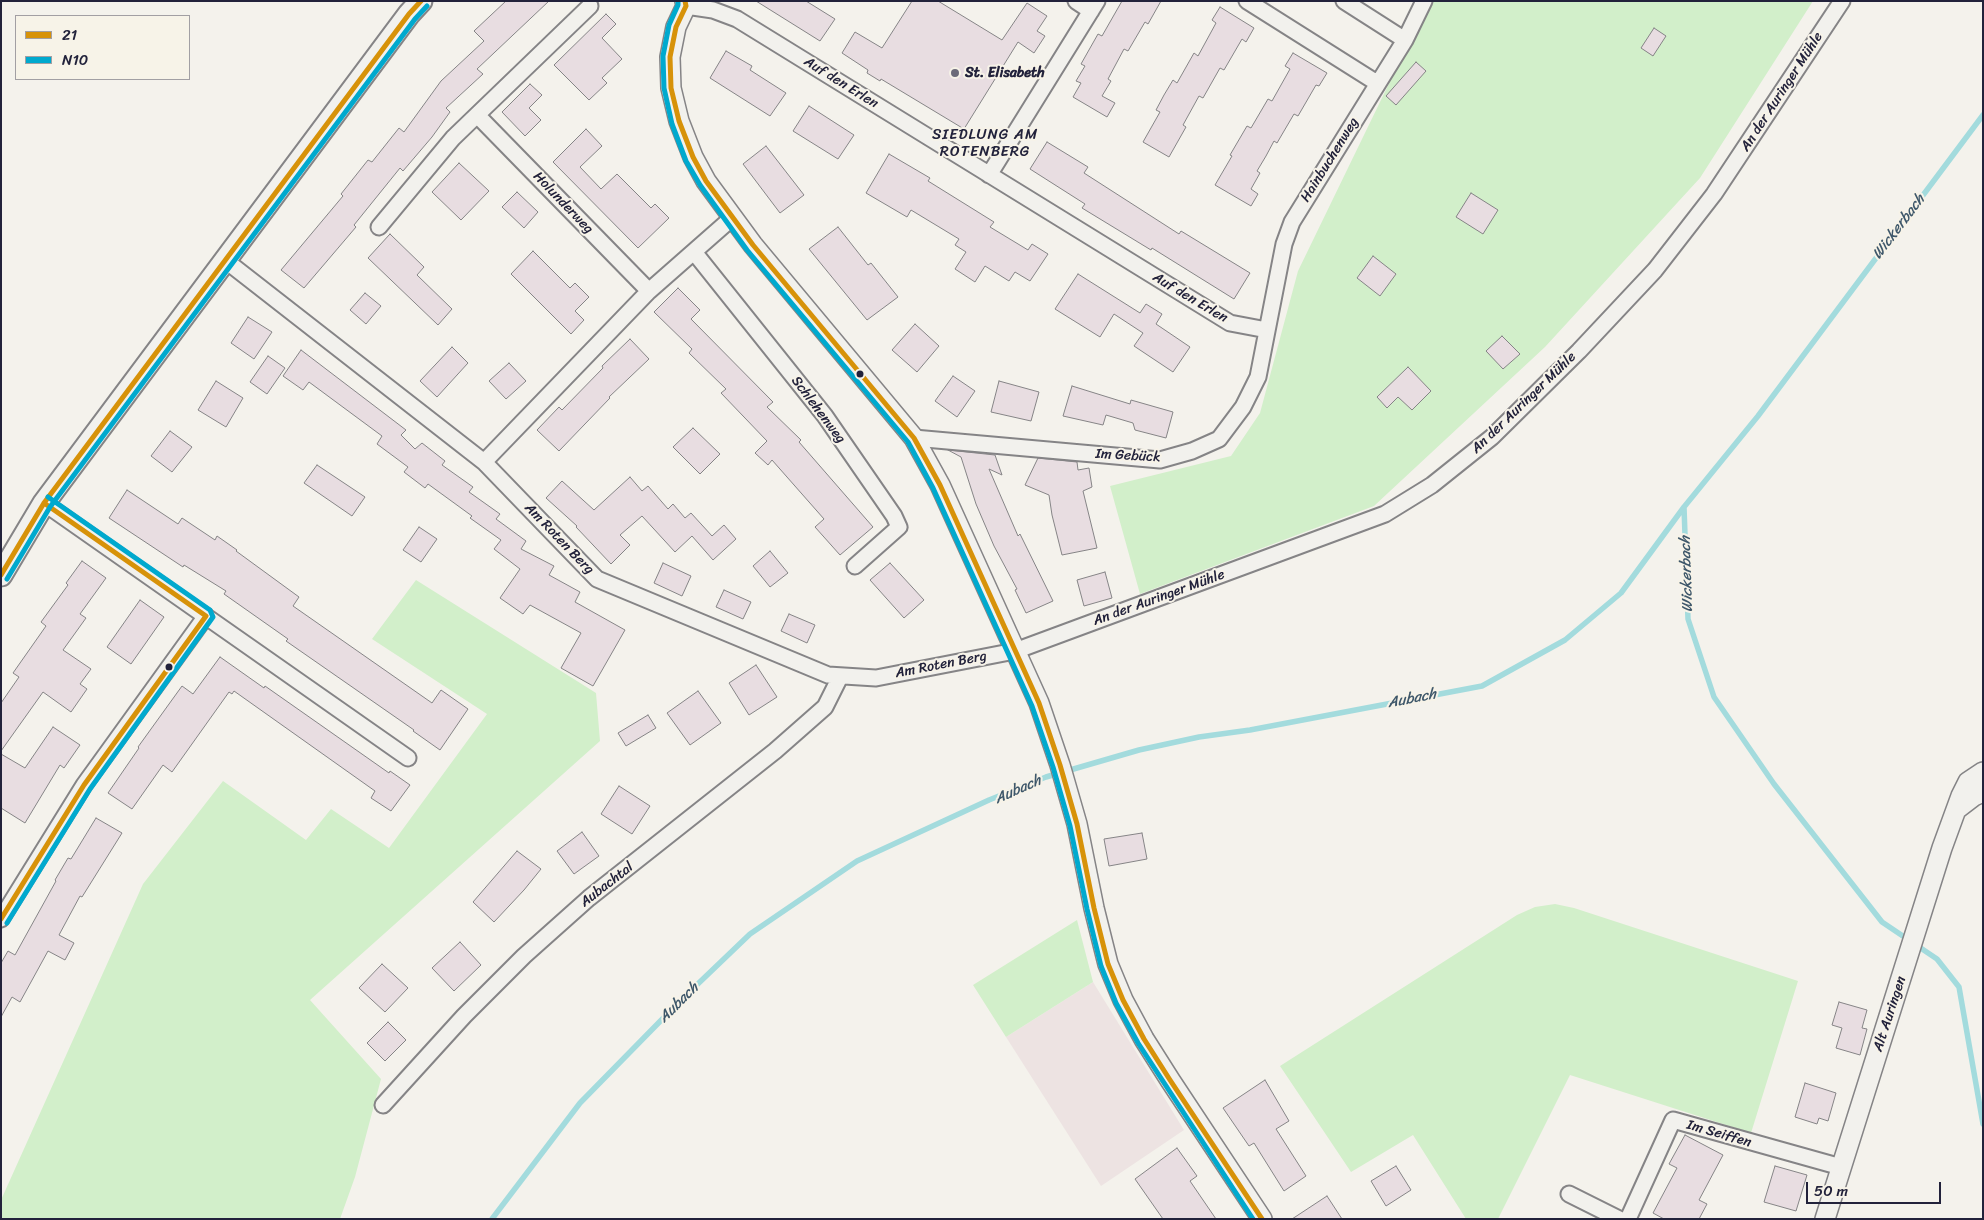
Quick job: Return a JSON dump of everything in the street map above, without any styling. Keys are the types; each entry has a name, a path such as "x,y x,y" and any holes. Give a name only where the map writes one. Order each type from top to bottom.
{"main road":[{"path":"1,575 44,503 409,14 421,1"}],"street":[{"path":"989,175 1094,6 1076,1"},
{"path":"1247,1 1378,83"},
{"path":"1344,1 1405,40"},
{"name":"Hainbuchenweg","path":"1267,330 1284,244 1292,222 1405,40 1424,1"},
{"name":"An der Auringer Mühle","path":"1015,651 1384,514 1432,485 1492,437 1579,351 1655,270 1714,194 1842,1"},
{"path":"685,3 676,27 670,57 671,88 679,121 693,158 706,181 732,218 914,438 940,485 1038,703 1060,765 1077,824 1094,908 1108,964 1123,1000 1159,1063 1262,1219"},
{"name":"Auf den Erlen","path":"685,3 713,10 737,19 1230,323 1267,330"},
{"path":"379,227 453,138 590,6"},
{"name":"Holunderweg","path":"477,115 648,291"},
{"path":"484,462 648,291 732,218"},
{"name":"Schlehenweg","path":"694,252 825,416 894,516 899,527 855,566"},
{"name":"Am Roten Berg","path":"225,260 484,462 598,579 828,675 876,678 1015,651"},
{"name":"Im Gebück","path":"914,438 1160,460 1192,451 1219,439 1243,407 1258,376 1267,330"},
{"path":"44,503 408,758"},
{"path":"1,919 84,785 206,616"},
{"name":"Aubachtal","path":"383,1105 464,1016 524,956 589,898 775,751 825,707 840,677"},
{"name":"Alt Auringen","path":"1825,1219 1942,848 1968,782 1983,772"},
{"path":"1957,809 1974,796 1983,792"},
{"name":"Im Seiffen","path":"1628,1219 1673,1120 1841,1167"},
{"path":"1569,1194 1619,1219"}],"shaded area":[{"path":"1093,982 1184,1130 1101,1186 1006,1037"}],"green space":[{"path":"1429,1 1813,1 1700,178 1545,347 1374,506 1140,594 1110,486 1231,456 1260,413 1298,271"},
{"path":"416,580 596,693 600,741 310,1000 381,1079 355,1177 340,1219 1,1219 1,1200 143,884 223,781 306,840 331,809 389,848 487,714 372,639"},
{"path":"1555,904 1574,908 1798,981 1751,1133 1570,1075 1498,1219 1466,1219 1413,1135 1351,1172 1280,1066 1517,915 1535,907"},
{"path":"1077,920 1093,982 1006,1037 973,985"}],"building":[{"path":"506,1 549,1 477,69 483,74 446,108 450,112 432,137 403,171 400,168 354,225 356,227 304,288 281,270 343,196 341,194 368,160 372,162 399,128 404,132 441,81 484,41 474,31"},
{"path":"756,1 806,1 835,19 820,41"},
{"path":"912,1 938,1 1002,40 1027,3 1047,16 1037,31 1045,36 1034,53 1018,42 964,129 881,79 880,81 867,73 868,70 842,53 855,32 882,48"},
{"path":"1122,1 1161,1 1148,24 1145,22 1128,51 1124,49 1108,79 1111,81 1102,96 1115,103 1107,117 1073,97 1081,83 1076,81 1085,66 1081,64 1098,34 1102,36"},
{"path":"1220,7 1254,28 1246,42 1242,39 1224,70 1220,68 1203,98 1199,96 1183,125 1186,127 1169,157 1143,142 1160,112 1156,110 1173,80 1177,83 1194,53 1198,56 1216,23 1212,20"},
{"path":"606,14 616,24 602,38 622,59 602,78 607,83 589,100 554,65"},
{"path":"1654,28 1666,36 1653,56 1641,48"},
{"path":"726,51 752,66 750,70 786,93 770,116 710,78"},
{"path":"1293,53 1327,73 1319,86 1316,85 1298,116 1294,114 1277,143 1274,141 1257,171 1260,173 1251,189 1258,194 1251,206 1215,185 1247,126 1251,128 1268,99 1272,101 1290,69 1285,66"},
{"path":"1416,62 1426,71 1396,105 1386,96"},
{"path":"530,84 542,95 529,108 541,120 525,136 502,112"},
{"path":"809,106 854,135 838,159 793,131"},
{"path":"586,129 602,146 580,167 601,189 617,174 651,208 655,204 669,218 638,248 553,162"},
{"path":"1047,142 1088,167 1084,173 1179,234 1181,231 1250,273 1234,299 1152,248 1151,250 1082,208 1085,204 1030,169"},
{"path":"766,146 804,195 780,213 743,164"},
{"path":"889,154 930,178 928,181 994,222 990,227 1028,250 1032,244 1048,254 1030,281 1015,272 1009,281 985,266 975,282 955,269 966,252 955,245 959,239 911,210 907,217 866,193"},
{"path":"459,163 489,191 461,220 432,192"},
{"path":"517,192 538,212 524,228 502,207"},
{"path":"1471,193 1498,210 1483,234 1456,217"},
{"path":"838,227 868,265 871,263 898,297 867,320 809,249"},
{"path":"390,234 424,267 417,275 452,309 438,325 368,258"},
{"path":"533,251 570,288 575,283 589,297 575,311 584,320 571,334 511,274"},
{"path":"1373,256 1396,274 1380,296 1357,278"},
{"path":"1078,274 1140,313 1146,304 1162,314 1156,324 1190,347 1173,372 1134,346 1143,333 1114,314 1100,337 1055,309"},
{"path":"678,288 700,310 691,319 773,402 767,407 801,440 799,442 873,527 840,555 815,527 824,519 772,460 768,465 755,453 767,441 721,393 726,389 689,353 692,349 654,312"},
{"path":"365,293 381,306 366,324 350,310"},
{"path":"248,317 272,332 254,359 231,343"},
{"path":"915,324 939,346 917,372 892,350"},
{"path":"1502,336 1520,354 1503,369 1486,351"},
{"path":"630,339 649,359 609,397 559,451 537,430 559,407 562,410 603,368 602,366"},
{"path":"452,347 468,363 437,397 420,381"},
{"path":"301,350 406,430 401,435 415,449 422,443 445,461 442,465 473,487 469,492 500,514 496,519 526,541 521,549 554,566 549,575 580,592 575,602 625,630 593,686 561,668 581,633 530,605 523,614 500,598 520,569 494,549 501,540 428,484 425,488 404,472 408,467 377,444 382,436 309,382 303,390 283,376"},
{"path":"268,356 285,368 267,394 250,382"},
{"path":"509,363 526,381 506,399 489,381"},
{"path":"1408,367 1431,391 1412,410 1398,397 1387,408 1377,397"},
{"path":"953,376 975,391 957,417 935,401"},
{"path":"216,381 243,398 226,427 198,410"},
{"path":"999,381 1039,392 1031,421 991,412"},
{"path":"1072,386 1130,404 1131,400 1173,412 1166,438 1135,430 1133,423 1106,415 1103,425 1063,416"},
{"path":"693,428 720,454 700,474 673,447"},
{"path":"170,431 192,447 172,472 151,456"},
{"path":"948,450 995,455 1002,475 989,469 1018,536 1020,534 1053,601 1026,613 1015,590 1017,589 994,546 976,504 961,457"},
{"path":"1038,458 1077,462 1078,470 1089,468 1092,487 1083,491 1097,548 1062,555 1049,495 1025,485"},
{"path":"317,465 365,497 352,516 304,483"},
{"path":"630,477 642,491 648,486 668,509 673,504 685,518 691,513 712,536 724,525 736,539 713,560 692,536 675,552 642,516 620,535 630,545 611,564 577,526 546,498 562,481 594,510"},
{"path":"127,490 178,524 182,518 215,540 217,536 299,597 293,606 432,703 441,690 468,709 440,750 286,641 288,639 224,594 226,591 184,565 183,567 109,518"},
{"path":"419,527 437,539 421,562 403,550"},
{"path":"770,551 788,573 770,587 753,566"},
{"path":"82,561 106,578 80,614 86,618 63,650 91,669 80,684 87,689 71,712 43,692 1,751 1,703 19,677 13,673 46,626 41,622 68,585 66,583"},
{"path":"663,563 691,576 682,596 654,583"},
{"path":"890,563 924,600 904,618 870,580"},
{"path":"1105,572 1112,598 1084,606 1077,580"},
{"path":"724,590 751,602 743,619 716,607"},
{"path":"140,600 164,617 131,664 107,647"},
{"path":"789,614 815,625 807,643 781,631"},
{"path":"220,657 264,688 265,686 389,773 390,771 410,785 391,811 371,798 375,791 234,691 232,694 229,692 172,772 163,765 132,809 108,793 182,686 193,694"},
{"path":"756,665 777,697 749,715 729,683"},
{"path":"698,691 721,723 690,745 667,713"},
{"path":"648,715 656,728 626,746 618,733"},
{"path":"53,727 80,745 64,768 60,765 25,823 1,808 1,754 25,768"},
{"path":"619,786 650,806 632,834 601,814"},
{"path":"96,818 122,833 82,897 80,896 59,935 74,943 65,960 48,951 20,1002 12,997 1,1017 1,963 8,951 15,955 68,858 71,859"},
{"path":"582,832 599,856 574,874 557,851"},
{"path":"1142,833 1147,859 1109,866 1104,839"},
{"path":"517,851 541,869 494,922 473,902"},
{"path":"460,942 481,965 454,991 432,968"},
{"path":"382,964 408,988 385,1012 359,988"},
{"path":"1839,1002 1867,1010 1862,1028 1867,1029 1860,1055 1836,1048 1842,1028 1832,1025"},
{"path":"388,1022 406,1040 385,1061 367,1043"},
{"path":"1265,1080 1289,1121 1276,1129 1306,1176 1284,1191 1254,1143 1249,1146 1223,1108"},
{"path":"1805,1083 1836,1093 1828,1121 1819,1118 1817,1124 1795,1117"},
{"path":"1685,1135 1723,1155 1699,1200 1707,1204 1699,1219 1664,1219 1653,1213 1677,1168 1669,1164"},
{"path":"1177,1148 1197,1176 1190,1181 1216,1219 1163,1219 1135,1179"},
{"path":"1396,1166 1411,1190 1386,1206 1371,1181"},
{"path":"1775,1166 1807,1175 1796,1211 1764,1202"},
{"path":"1327,1196 1342,1219 1292,1219"}],"waterway":[{"name":"Wickerbach","path":"1983,115 1758,416 1684,507 1688,619 1714,697 1774,784 1882,922 1937,959 1959,987 1983,1124"},
{"name":"Aubach","path":"492,1219 580,1103 680,1001 750,934 857,861 989,800 1046,777 1139,750 1199,737 1250,730 1482,686 1565,640 1621,593 1684,507"}],"transit line":[{"name":"21","path":"1,575 44,503 409,14 421,1"},
{"name":"21","path":"685,1 686,6 676,27 670,57 671,88 679,121 693,157 706,181 753,245 914,438 940,485 1039,703 1077,824 1094,908 1108,964 1123,1000 1144,1039 1170,1080 1262,1219"},
{"name":"N10","path":"678,2 669,25 663,56 664,88 672,124 686,161 700,185 747,250 908,442 933,488 1032,706 1053,767 1070,826 1101,966 1116,1003 1138,1043 1253,1219"},
{"name":"N10","path":"7,579 50,507 415,19 427,6"},
{"name":"N10","path":"7,923 90,789 213,617 210,610 48,497"},
{"name":"21","path":"1,919 84,785 206,616 44,503"}],"place":[{"name":"St. Elisabeth","path":"955,73"}],"district":[{"name":"SIEDLUNG AM ROTENBERG","path":"985,144"}]}
